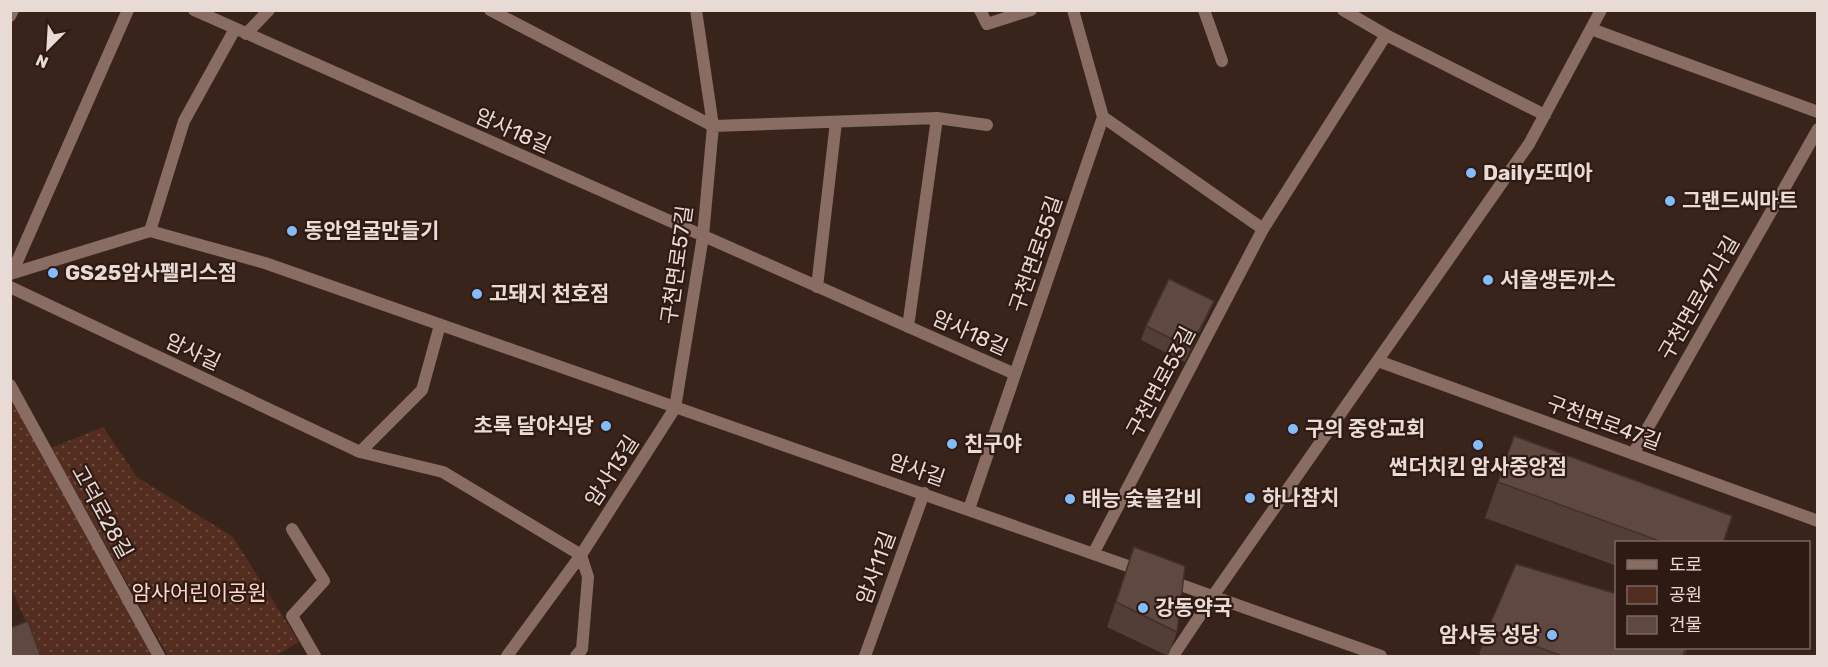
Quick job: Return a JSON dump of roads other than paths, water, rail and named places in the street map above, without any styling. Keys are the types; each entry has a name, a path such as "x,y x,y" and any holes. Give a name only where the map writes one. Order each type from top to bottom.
{"street":[{"path":"10,16 13,10"},
{"path":"11,273 128,10"},
{"name":"암사18길","path":"194,10 1015,374"},
{"path":"11,273 150,231 184,121 241,31 268,10"},
{"path":"489,10 712,126 937,118 987,125"},
{"name":"구천면로57길","path":"675,408 703,236 712,126 696,10"},
{"path":"980,10 987,24 1030,10"},
{"path":"1072,10 1103,117 1263,229"},
{"path":"1204,10 1222,61"},
{"path":"1343,10 1386,35 1545,115"},
{"path":"1173,657 1213,596 1529,144 1601,10"},
{"path":"1591,29 1818,112"},
{"name":"구천면로53길","path":"1093,554 1263,229 1386,35"},
{"name":"구천면로55길","path":"969,509 1103,117"},
{"name":"암사18길","path":"908,327 937,118"},
{"path":"817,286 836,122"},
{"name":"구천면로47나길","path":"1633,454 1818,129"},
{"name":"암사길","path":"150,231 265,263 924,493 1381,657"},
{"name":"암사길","path":"10,287 360,452 443,472 581,555"},
{"path":"360,452 422,390 440,325"},
{"name":"구천면로47길","path":"1378,361 1818,521"},
{"name":"고덕로28길","path":"10,386 159,657"},
{"name":"암사13길","path":"507,657 581,555 675,408"},
{"name":"암사11길","path":"865,657 924,493"},
{"path":"292,529 324,581 292,616 315,657"},
{"path":"576,657 582,649 588,577 581,555"}],"place":[{"name":"Daily또띠아","path":"1471,173"},
{"name":"그랜드씨마트","path":"1670,201"},
{"name":"동안얼굴만들기","path":"292,231"},
{"name":"GS25암사펠리스점","path":"53,273"},
{"name":"서울생돈까스","path":"1488,280"},
{"name":"고돼지 천호점","path":"477,294"},
{"name":"초록 달야식당","path":"606,426"},
{"name":"구의 중앙교회","path":"1293,429"},
{"name":"친구야","path":"952,444"},
{"name":"썬더치킨 암사중앙점","path":"1478,445"},
{"name":"하나참치","path":"1250,498"},
{"name":"태능 숯불갈비","path":"1070,499"},
{"name":"강동약국","path":"1143,608"},
{"name":"암사동 성당","path":"1552,635"}],"park label":[{"name":"암사어린이공원","path":"199,593"}]}
